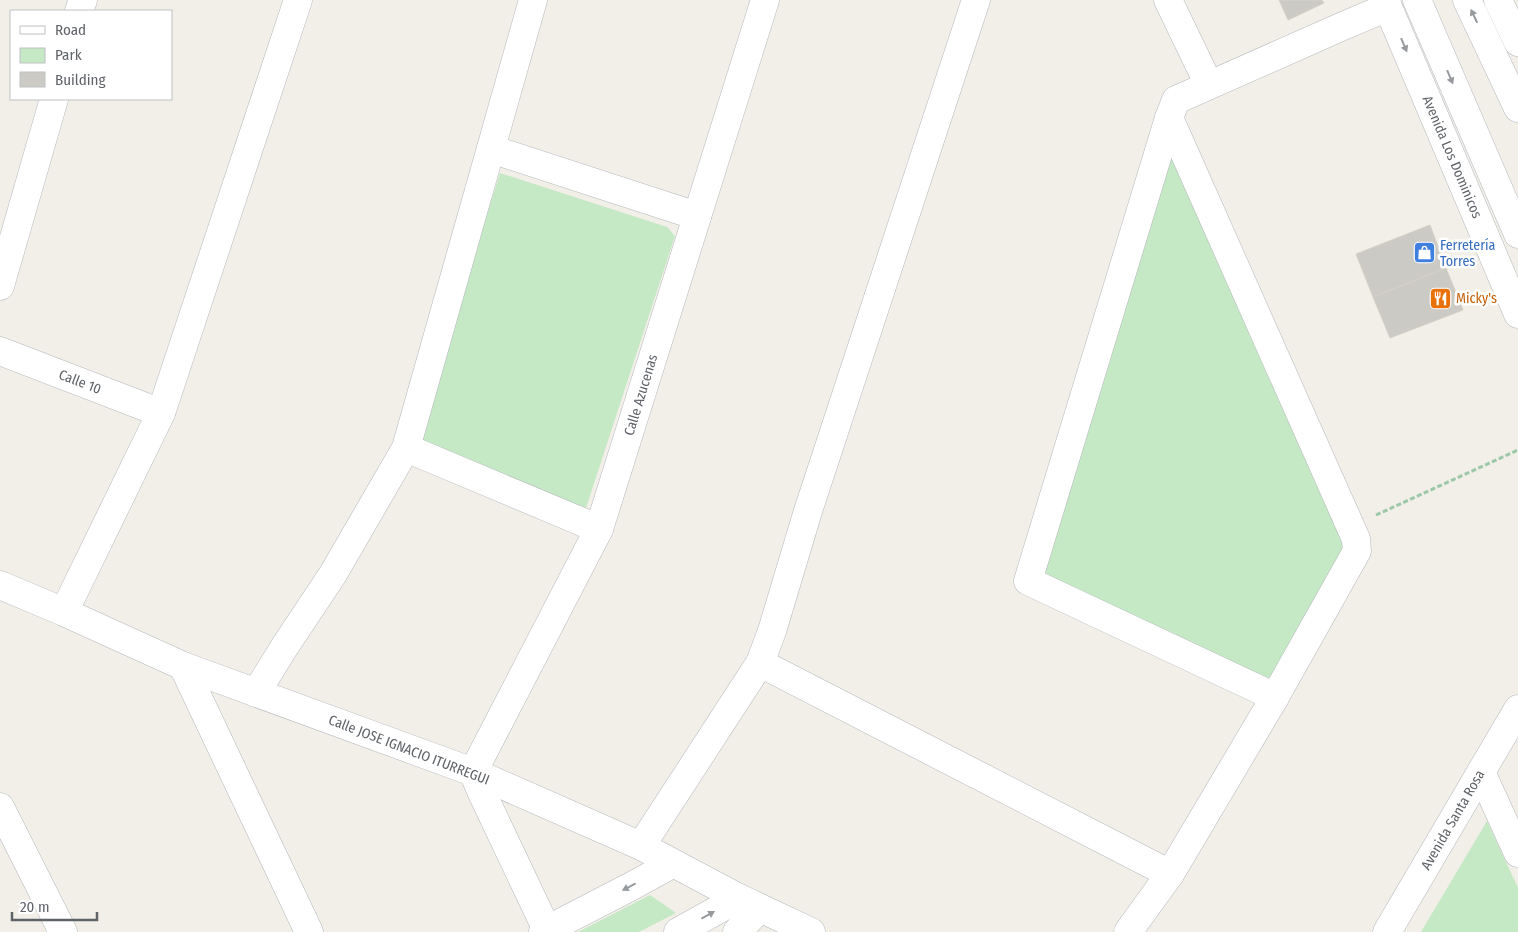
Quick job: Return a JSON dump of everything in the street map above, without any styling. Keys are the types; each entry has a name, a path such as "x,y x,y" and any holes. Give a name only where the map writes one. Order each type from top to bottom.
{"street":[{"path":"64,612 161,413 298,0"},
{"path":"256,693 333,574 406,448 533,0"},
{"name":"Calle Azucenas","path":"473,772 599,529 764,0"},
{"path":"641,846 760,663 976,0"},
{"path":"1168,0 1209,85"},
{"path":"1417,0 1518,234"},
{"path":"1467,0 1518,108"},
{"path":"1498,0 1518,42"},
{"path":"1275,697 1028,581 1176,100 1342,26 1387,3"},
{"name":"Avenida Los Dominicos","path":"1387,3 1518,314"},
{"path":"0,286 54,100"},
{"path":"1128,932 1170,874 1275,697 1357,551 1356,539 1169,118"},
{"path":"491,149 697,216"},
{"name":"Calle 10","path":"0,351 161,413"},
{"path":"406,448 599,529"},
{"name":"Calle JOSE IGNACIO ITURREGUI","path":"0,585 184,666 473,772 641,846 749,903 811,932"},
{"path":"760,663 1170,874"},
{"path":"184,666 309,932"},
{"name":"Avenida Santa Rosa","path":"1387,932 1518,709"},
{"path":"473,772 545,931 672,864"},
{"path":"1481,772 1518,853"},
{"path":"0,807 63,932"},
{"path":"678,932 749,903"},
{"path":"737,932 749,903"}],"path":[{"path":"1350,526 1518,450"}],"green space":[{"path":"1172,155 1348,550 1271,684 1040,576"},
{"path":"500,173 667,227 675,236 584,514 414,448"},
{"path":"1487,821 1518,888 1518,932 1421,932"},
{"path":"650,895 676,913 639,932 578,932"}],"building":[{"path":"1279,0 1322,0 1324,3 1288,20"},
{"path":"1430,225 1446,268 1373,297 1356,254"},
{"path":"1446,268 1463,310 1390,338 1373,297"}],"place":[{"name":"Ferretería Torres","path":"1424,253"},
{"name":"Micky's","path":"1440,298"}]}
